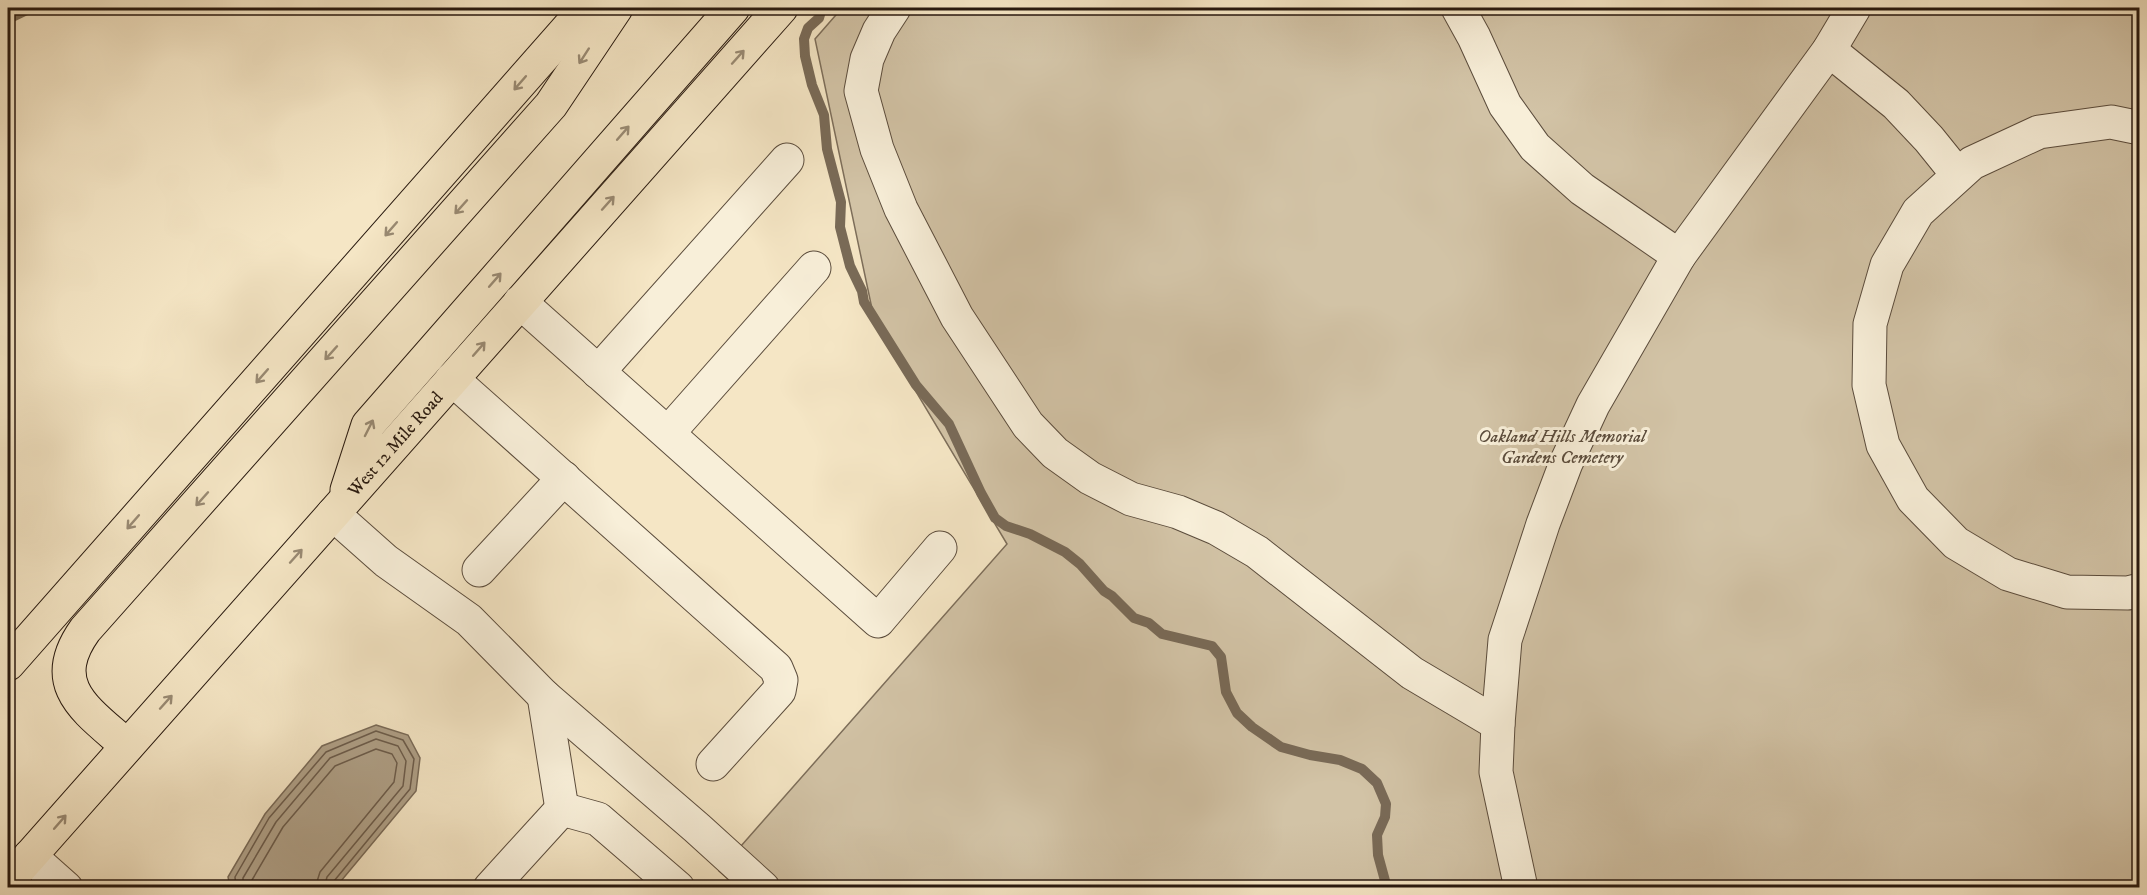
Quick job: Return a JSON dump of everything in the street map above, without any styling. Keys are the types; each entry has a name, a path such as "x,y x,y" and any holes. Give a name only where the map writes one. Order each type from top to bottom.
{"main road":[{"path":"8,664 586,8"},
{"path":"127,746 80,704 72,690 69,674 70,658 76,643 85,630 551,105 616,8"},
{"path":"338,509 368,425 733,8"},
{"name":"West 12 Mile Road","path":"8,881 781,8"}],"lane":[{"path":"894,8 879,31 867,59 861,91 877,149 900,209 957,317 1028,425 1055,453 1090,478 1131,499 1178,512 1216,528 1257,552 1412,673 1498,724"},
{"path":"1458,8 1505,105 1534,147 1582,189 1678,256"},
{"path":"1521,888 1496,772 1505,640 1562,473 1593,405 1678,256 1829,50 1854,8"},
{"path":"1829,50 1896,104 1929,139 1958,176"},
{"path":"2139,128 2111,122 2038,132 1972,163 1918,212 1887,265 1870,324 1869,386 1883,445 1913,499 1956,543 2008,574 2067,592 2128,593 2139,590"},
{"path":"598,372 787,160"},
{"path":"668,433 814,268"},
{"path":"520,302 878,621 940,548"},
{"path":"452,379 776,668 781,680 779,692 713,764"},
{"path":"479,570 564,478"},
{"path":"338,509 386,561 469,620 544,696 698,828 763,888"},
{"path":"544,696 562,809"},
{"path":"490,888 562,809"},
{"path":"562,809 597,819 678,888"},
{"path":"30,856 66,888"}],"green space":[{"name":"Oakland Hills Memorial Gardens Cemetery","path":"842,8 2139,8 2139,887 738,888 719,871 1007,544 875,323 815,39"}],"water":[{"path":"376,725 408,735 420,758 416,791 336,887 230,887 228,877 265,814 322,746"}],"waterway":[{"path":"8,19 31,8"},
{"path":"822,8 819,18 808,28 804,39 805,56 812,85 824,115 827,149 841,202 840,227 850,266 862,291 864,302 916,385 949,424 995,518 1006,526 1030,534 1065,552 1134,618 1149,623 1162,634 1212,646 1221,657 1226,692 1237,713 1252,727 1281,747 1340,760 1362,769 1377,783 1386,804 1385,817 1377,835 1378,855 1387,888"}]}
